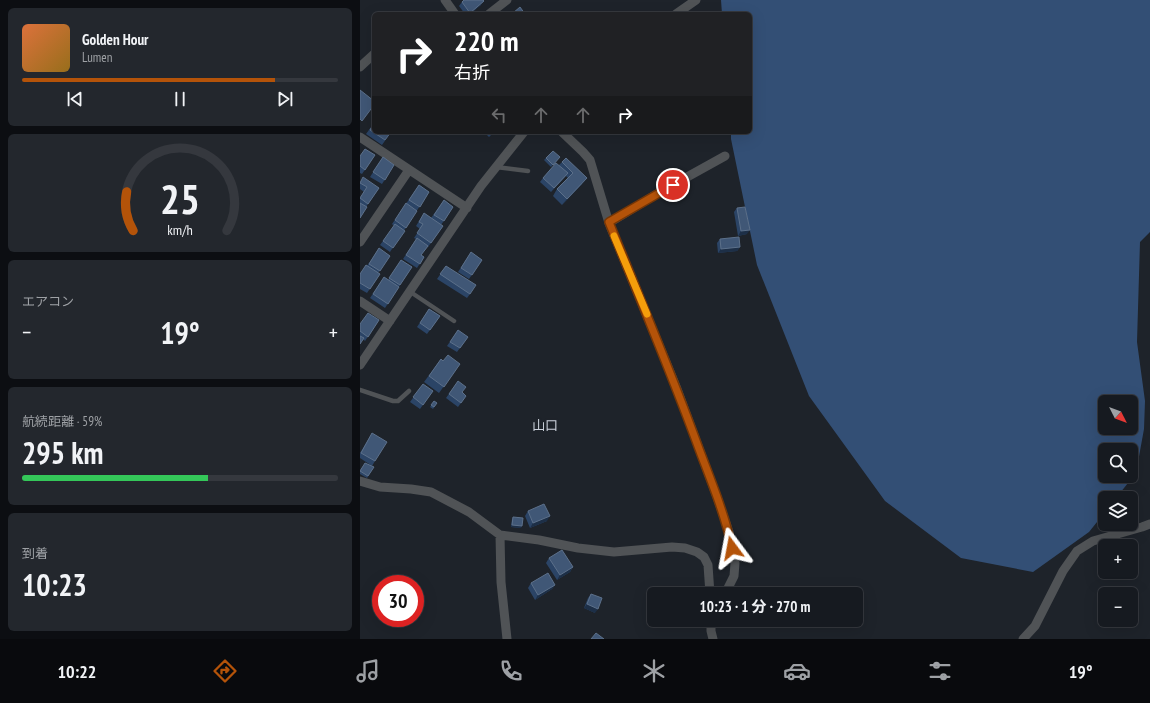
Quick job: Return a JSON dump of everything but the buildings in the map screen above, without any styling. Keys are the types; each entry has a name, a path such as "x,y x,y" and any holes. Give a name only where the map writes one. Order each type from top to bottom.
{"street":[{"path":"445,0 454,12"},
{"path":"492,12 507,0"},
{"path":"679,12 696,0"},
{"path":"360,67 372,56"},
{"path":"360,365 481,186 522,134"},
{"path":"564,134 584,152 590,160 609,222 677,389 717,497 729,532 735,563 734,576 728,587"},
{"path":"360,137 466,208"},
{"path":"609,222 725,156"},
{"path":"360,242 409,170"},
{"path":"360,301 390,321"},
{"path":"360,481 380,487 411,488 431,492 469,512 500,535 539,540 578,548 614,552 672,547 685,548 697,552 704,557 708,565 710,587"},
{"path":"1023,639 1035,626 1063,571 1077,551 1093,541 1150,524"},
{"path":"500,535 501,582 507,639"},
{"path":"711,627 713,639"}],"lane":[{"path":"496,167 528,171"},
{"path":"409,291 454,321"},
{"path":"360,390 393,401 398,400 409,391"}],"shaded area":[{"path":"721,0 1150,0 1150,232 1140,242 1137,342 1145,401 1144,429 1138,462 1138,443 1098,443 1098,483 1128,483 1122,491 1098,491 1098,521 1089,532 1033,572 961,558 885,501 809,396 757,265 731,139 731,134 752,134 752,12 722,12"}],"slow traffic":[{"path":"614,236 647,314"}],"district":[{"name":"山口","path":"545,425"}],"route":[{"path":"673,185 609,222 677,389 717,497 729,532 732,548"}]}
